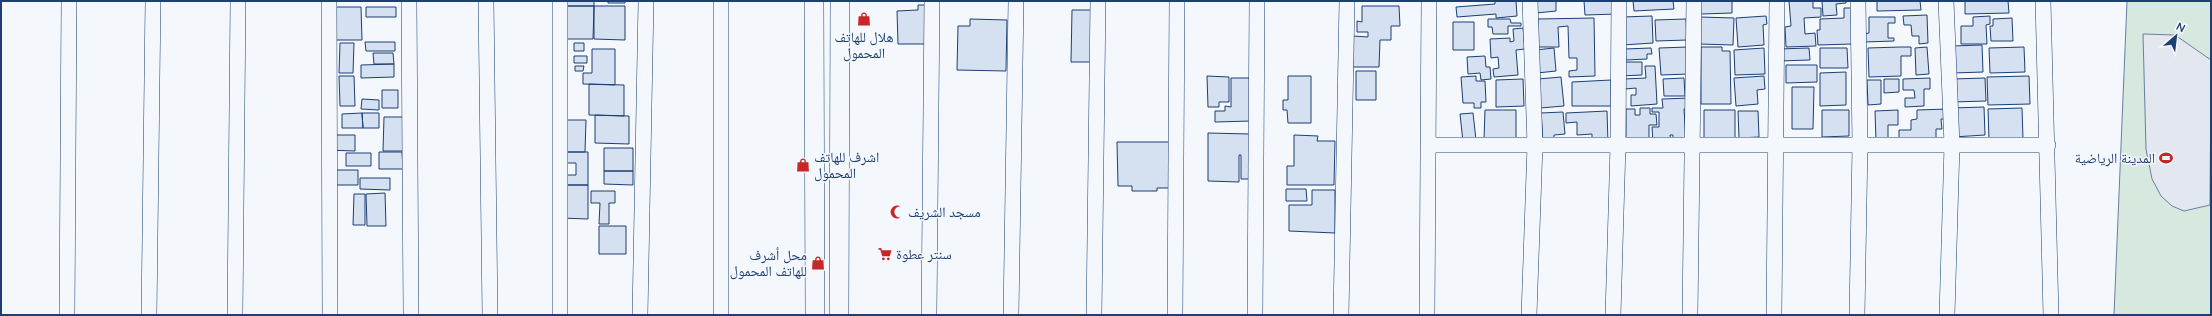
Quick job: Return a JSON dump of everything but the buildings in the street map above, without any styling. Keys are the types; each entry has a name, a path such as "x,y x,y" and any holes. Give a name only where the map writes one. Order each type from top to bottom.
{"street":[{"path":"67,315 69,1"},
{"path":"149,315 153,1"},
{"path":"235,315 238,1"},
{"path":"329,1 330,315"},
{"path":"409,1 411,315"},
{"path":"486,1 490,315"},
{"path":"560,1 560,315"},
{"path":"640,315 646,1"},
{"path":"721,1 721,315"},
{"path":"814,1 815,315"},
{"path":"839,315 840,1"},
{"path":"929,315 932,1"},
{"path":"1011,315 1016,1"},
{"path":"1094,315 1098,1"},
{"path":"1175,315 1178,1"},
{"path":"1255,315 1257,1"},
{"path":"1341,315 1347,1"},
{"path":"1427,315 1429,1"},
{"path":"1529,315 1535,145 1530,1"},
{"path":"1613,315 1618,145 1619,1"},
{"path":"1690,315 1694,1"},
{"path":"1774,315 1777,145 1777,1"},
{"path":"1857,315 1860,145 1858,1"},
{"path":"1946,1 1952,145 1947,315"},
{"path":"2043,1 2048,145 2051,315"},
{"path":"1428,145 2048,145"}],"shaded area":[{"name":"المدينة الرياضية","path":"2127,1 2211,1 2211,315 2114,315"},
{"path":"2143,34 2175,35 2211,60 2210,205 2184,211 2172,206 2161,196 2152,179 2146,149"}],"place":[{"name":"هلال للهاتف المحمول","path":"864,19"},
{"name":"المدينة الرياضية","path":"2166,158"},
{"name":"اشرف للهاتف المحمول","path":"803,165"},
{"name":"مسجد الشريف","path":"897,212"},
{"name":"سنتر عطوة","path":"885,254"},
{"name":"محل أشرف للهاتف المحمول","path":"818,263"}]}
